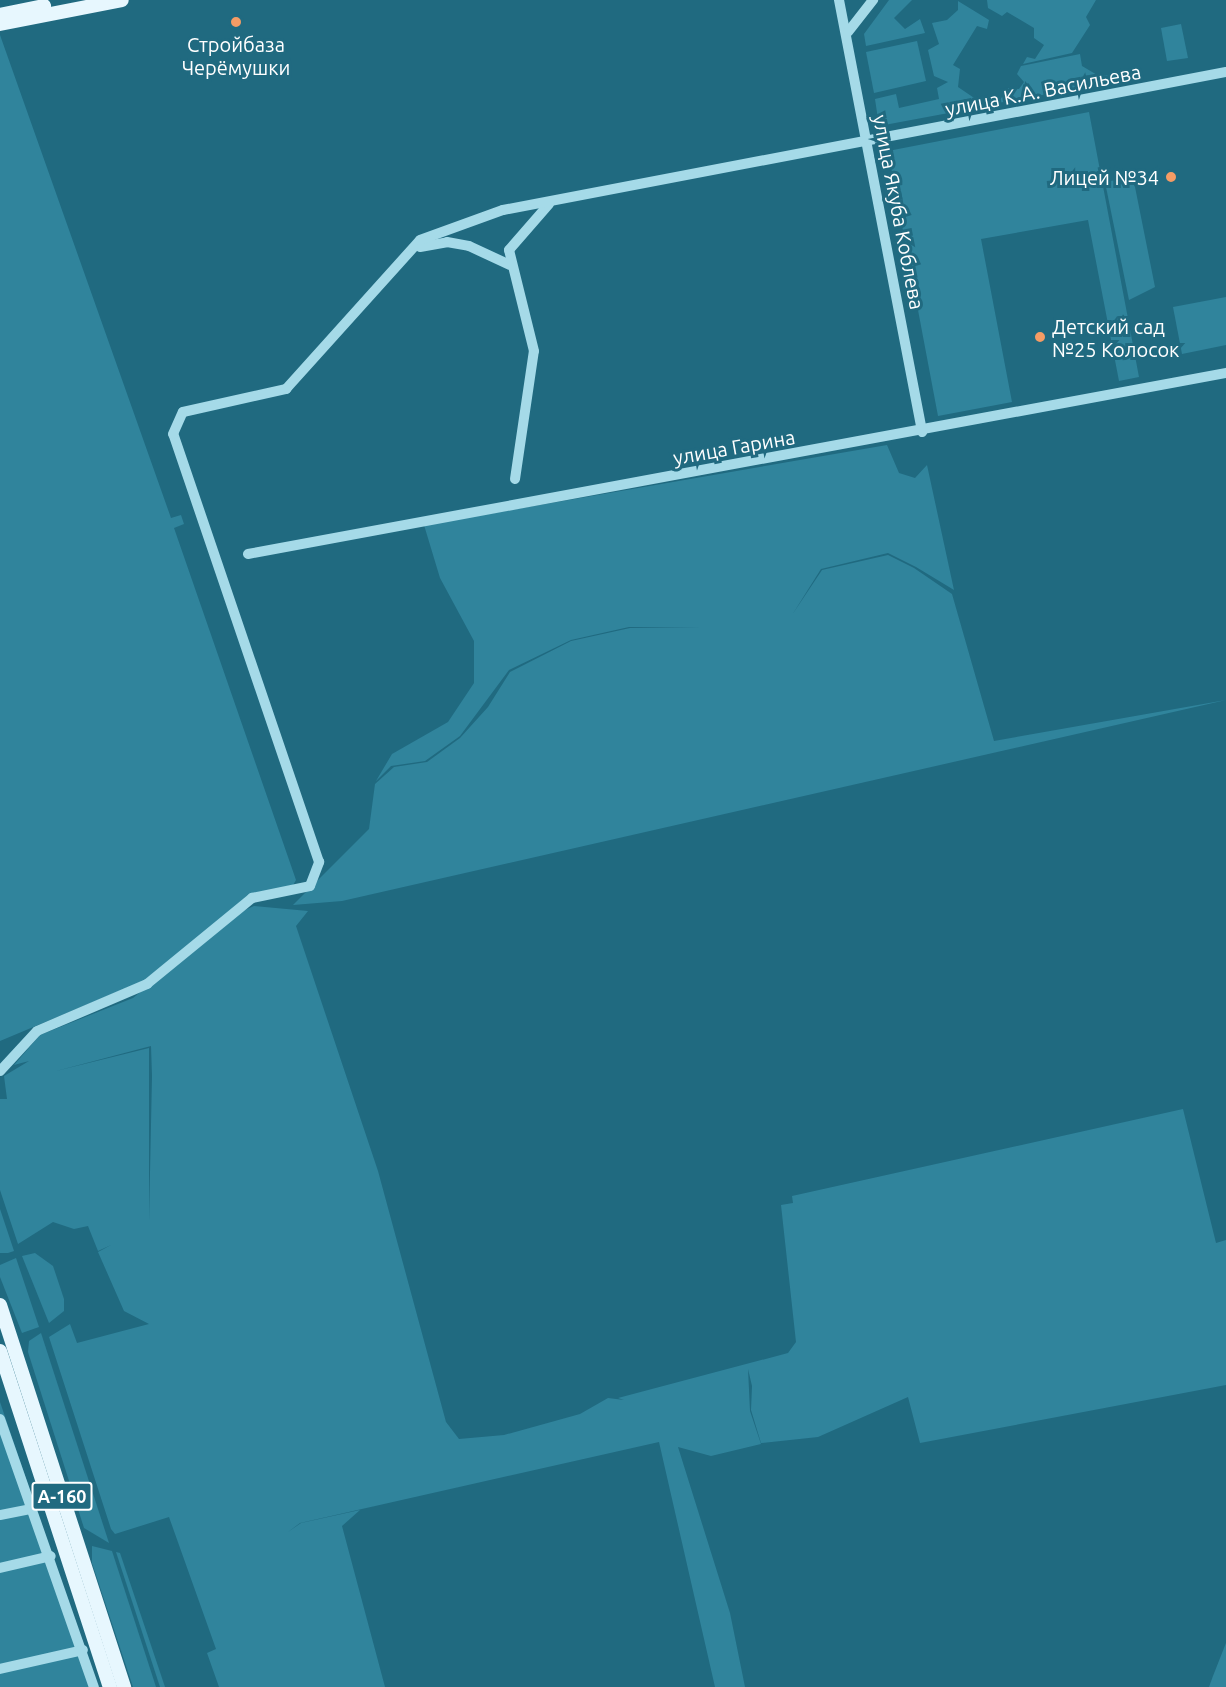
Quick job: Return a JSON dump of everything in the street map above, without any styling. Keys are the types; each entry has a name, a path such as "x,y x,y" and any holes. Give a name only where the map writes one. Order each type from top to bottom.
{"main road":[{"path":"0,15 76,0"},
{"path":"0,24 122,0"},
{"name":"А-160","path":"0,1305 124,1687"},
{"name":"А-160","path":"0,1351 110,1687"}],"street":[{"name":"улица Якуба Коблева","path":"839,0 848,32 922,432"},
{"path":"848,32 873,0"},
{"name":"улица К.А. Васильева","path":"0,1071 37,1031 147,984 252,898 310,886 319,862 276,750 173,427 183,412 286,389 400,258 420,240 459,225 549,203 1226,72"},
{"path":"516,479 534,351 528,313 510,265 514,239 549,203"},
{"path":"400,258 447,242 469,246 510,265"},
{"name":"улица Гарина","path":"248,554 922,432 1226,373"},
{"path":"22,1419 1,1422 3,1439 51,1556 94,1687"},
{"path":"0,1515 31,1509"},
{"path":"0,1568 51,1556"},
{"path":"0,1669 83,1650"}],"shaded area":[{"path":"889,0 912,0 894,18 905,29 920,19 925,33 866,46 864,34"},
{"path":"987,0 1096,0 1086,17 1090,25 1072,53 1023,64 1027,57 1035,59 1044,45 1034,38 1034,28 1007,12 1002,16 988,8"},
{"path":"958,1 989,20 987,29 977,26 953,65 960,69 958,87 986,106 879,126 875,99 896,94 899,108 939,99 937,88 948,82 934,76 928,50 939,44 932,23 947,20 958,10"},
{"path":"1181,24 1188,58 1167,61 1161,28"},
{"path":"0,35 171,518 181,515 184,524 174,528 296,880 292,887 258,892 143,981 0,1041"},
{"path":"917,41 926,81 874,93 866,52"},
{"path":"1080,54 1082,66 1099,76 1117,75 1119,81 998,103 1008,88 1019,89 1024,82 1017,74 1021,66"},
{"path":"1089,112 1139,377 1119,381 1088,220 981,239 1012,402 938,416 888,151"},
{"path":"1133,177 1155,287 1129,300 1105,182"},
{"path":"1226,297 1226,345 1182,354 1173,307"},
{"path":"887,445 899,473 915,478 927,465 954,590 888,553 821,569 792,615 822,570 888,555 914,568 952,594 994,741 1226,700 342,901 293,905 369,829 375,784 394,767 427,762 460,738 488,707 510,672 571,641 630,628 701,627 629,627 571,640 509,670 460,736 425,761 391,766 376,781 392,754 448,722 474,683 474,641 440,578 424,525"},
{"path":"254,906 308,911 296,926 378,1171 446,1422 459,1439 504,1435 580,1414 608,1398 624,1400 618,1398 788,1353 796,1342 781,1205 793,1203 792,1196 1183,1109 1216,1243 1226,1240 1226,1385 920,1443 908,1397 818,1437 761,1443 751,1410 752,1386 748,1369 750,1411 761,1444 711,1456 678,1447 730,1613 745,1687 715,1687 659,1442 300,1523 288,1532 301,1523 360,1510 342,1526 385,1687 219,1687 207,1653 216,1649 169,1517 115,1534 111,1529 49,1337 70,1324 77,1343 149,1324 124,1311 98,1252 111,1245 98,1251 88,1226 74,1229 53,1222 18,1244 0,1190 0,1099 7,1099 4,1076 29,1061 14,1065 40,1035 133,998 238,913","holes":["151,1046 149,1221 149,1048 56,1071"]},
{"path":"0,1209 14,1251 8,1253 0,1253"},
{"path":"35,1253 53,1266 64,1299 64,1311 49,1323 22,1256"},
{"path":"16,1258 39,1327 22,1333 0,1277 0,1265"},
{"path":"41,1333 109,1543 84,1528 28,1352 29,1341"},
{"path":"0,1402 97,1687 0,1687"},
{"path":"92,1546 112,1551 156,1687 133,1687 92,1563"},
{"path":"116,1552 120,1553 165,1687 160,1687"},
{"path":"1226,1643 1226,1687 1209,1687 1213,1676"}],"place":[{"name":"Стройбаза Черёмушки","path":"236,22"},
{"name":"Лицей №34","path":"1171,177"},
{"name":"Детский сад №25 Колосок","path":"1040,337"}]}
